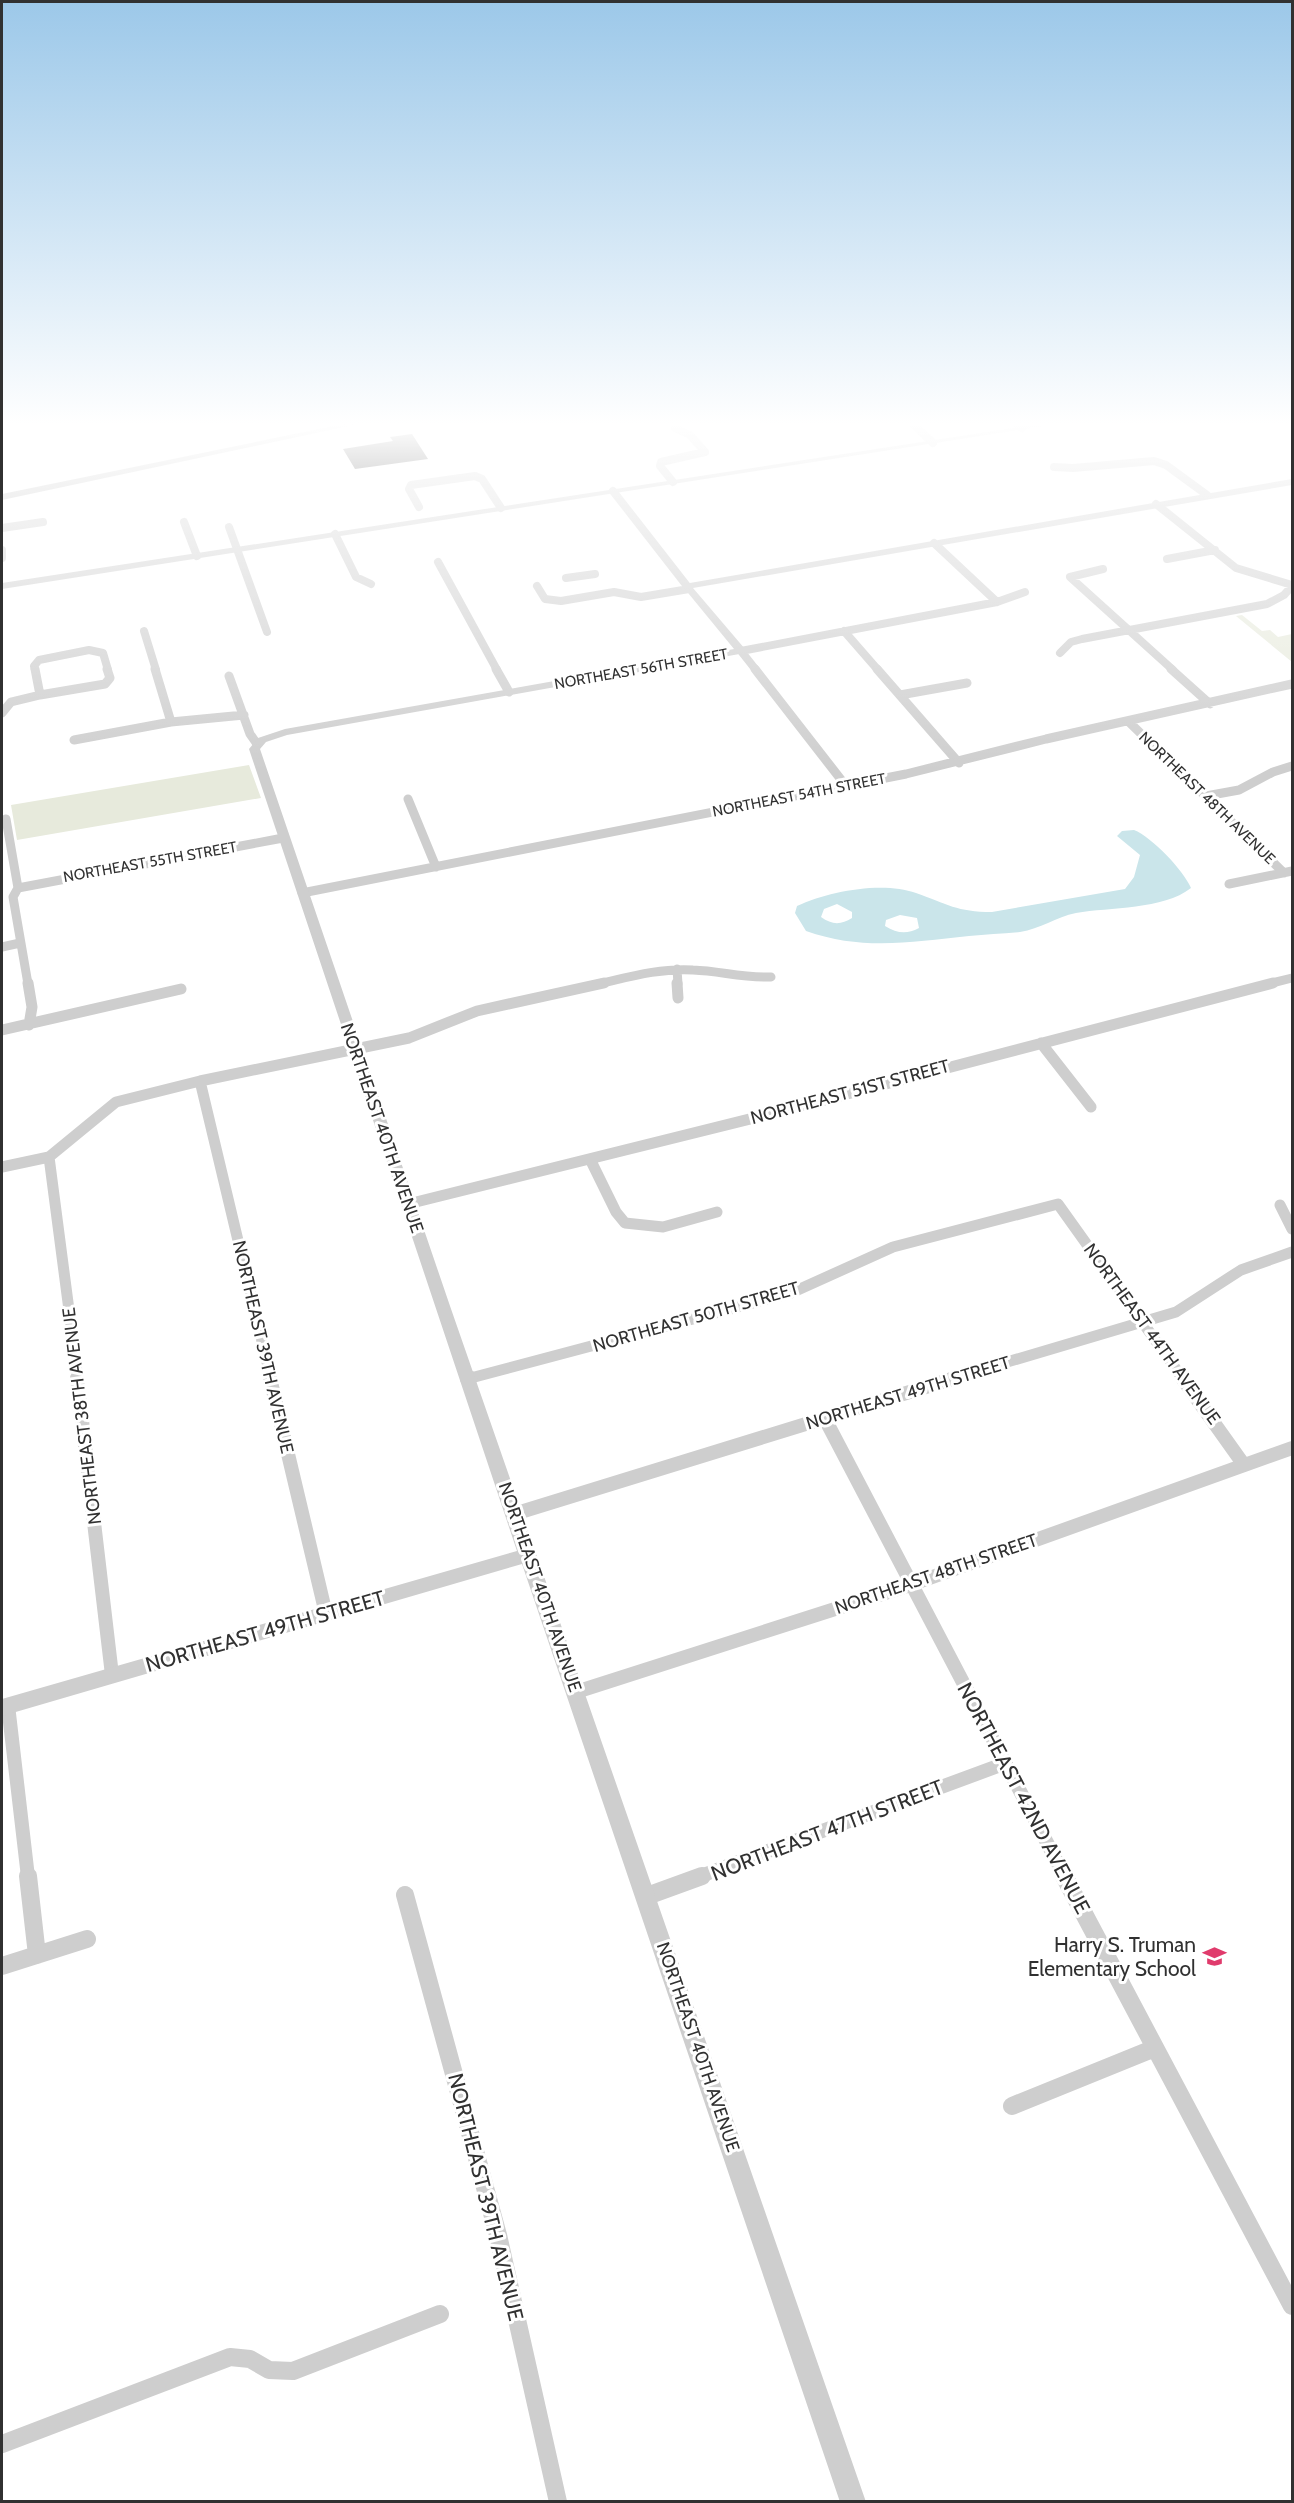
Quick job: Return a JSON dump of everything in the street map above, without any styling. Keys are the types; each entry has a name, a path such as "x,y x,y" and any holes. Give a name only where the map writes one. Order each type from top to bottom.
{"street":[{"path":"190,538 197,556"},
{"path":"232,538 267,632"},
{"path":"2,586 311,538"},
{"path":"337,538 356,577 371,584"},
{"path":"650,538 846,786"},
{"path":"537,585 545,599 561,601 614,592 637,597 964,538"},
{"path":"1060,653 1071,642 1267,604 1284,595 1293,585 1242,571 1199,538"},
{"path":"934,543 996,602"},
{"path":"2,550 2,558"},
{"path":"1167,559 1215,550"},
{"path":"438,562 509,692"},
{"path":"1103,569 1070,577 1210,704"},
{"path":"566,578 595,574"},
{"path":"581,576 593,595"},
{"name":"NORTHEAST 56TH STREET","path":"257,744 285,732 741,651 996,602 1025,592"},
{"path":"144,631 171,722"},
{"path":"844,631 959,763"},
{"path":"2,712 14,700 105,684 110,678 103,653 88,650 39,660 34,666 40,695"},
{"name":"NORTHEAST 40TH AVENUE","path":"229,676 250,734 257,744 254,754 853,2502"},
{"path":"900,695 967,683"},
{"name":"NORTHEAST 54TH STREET","path":"302,893 959,763 1046,739 1293,684"},
{"path":"74,740 171,722 244,715"},
{"name":"NORTHEAST 48TH AVENUE","path":"1129,722 1288,872"},
{"path":"1206,796 1239,790 1274,772 1293,766"},
{"path":"408,799 436,867"},
{"path":"6,819 18,888 13,897 32,1007 29,1025"},
{"name":"NORTHEAST 55TH STREET","path":"18,888 283,838"},
{"path":"2,851 14,862"},
{"path":"1229,884 1288,872"},
{"path":"2,947 20,943"},
{"path":"676,969 678,998"},
{"path":"2,1167 49,1157 116,1102 200,1080 355,1047 409,1038 477,1011 648,972 676,969 743,978 771,977"},
{"name":"NORTHEAST 51ST STREET","path":"408,1204 1293,978"},
{"path":"2,1030 181,989"},
{"path":"1041,1043 1091,1107"},
{"name":"NORTHEAST 39TH AVENUE","path":"200,1080 326,1614"},
{"name":"NORTHEAST 38TH AVENUE","path":"49,1157 60,1223 112,1676"},
{"path":"590,1159 616,1212 625,1223 663,1227 717,1212"},
{"name":"NORTHEAST 50TH STREET","path":"467,1379 791,1293 893,1247 1058,1204"},
{"name":"NORTHEAST 44TH AVENUE","path":"1058,1204 1145,1322 1244,1465"},
{"path":"1280,1205 1293,1229"},
{"name":"NORTHEAST 49TH STREET","path":"514,1514 824,1417 1176,1312 1241,1270 1293,1252"},
{"name":"NORTHEAST 42ND AVENUE","path":"824,1417 910,1585 1293,2306"},
{"name":"NORTHEAST 48TH STREET","path":"576,1692 910,1585 1293,1448"},
{"name":"NORTHEAST 49TH STREET","path":"5,1706 528,1555"},
{"path":"5,1706 37,1955"},
{"name":"NORTHEAST 47TH STREET","path":"647,1896 1006,1763"},
{"name":"NORTHEAST 39TH AVENUE","path":"405,1895 498,2235 558,2502"},
{"path":"2,1966 87,1939"},
{"path":"1011,2106 1155,2048"},
{"path":"2,2444 230,2357 250,2359 269,2370 292,2372 440,2314"}],"shaded area":[{"path":"1242,615 1262,631 1270,630 1278,637 1292,634 1292,662 1236,616"},
{"path":"249,765 261,798 17,840 11,805"}],"water":[{"path":"1134,830 1150,840 1175,864 1191,888 1179,895 1151,904 1076,913 1020,932 907,942 867,943 827,937 806,931 795,913 797,906 824,896 856,889 903,889 961,909 992,912 1125,889 1134,877 1140,855 1117,836 1122,831","holes":["837,904 852,912 852,918 836,923 821,917 824,909","900,915 917,918 919,928 910,932 902,932 885,926 886,920"]}],"place":[{"name":"Harry S. Truman Elementary School","path":"1214,1956"}]}
